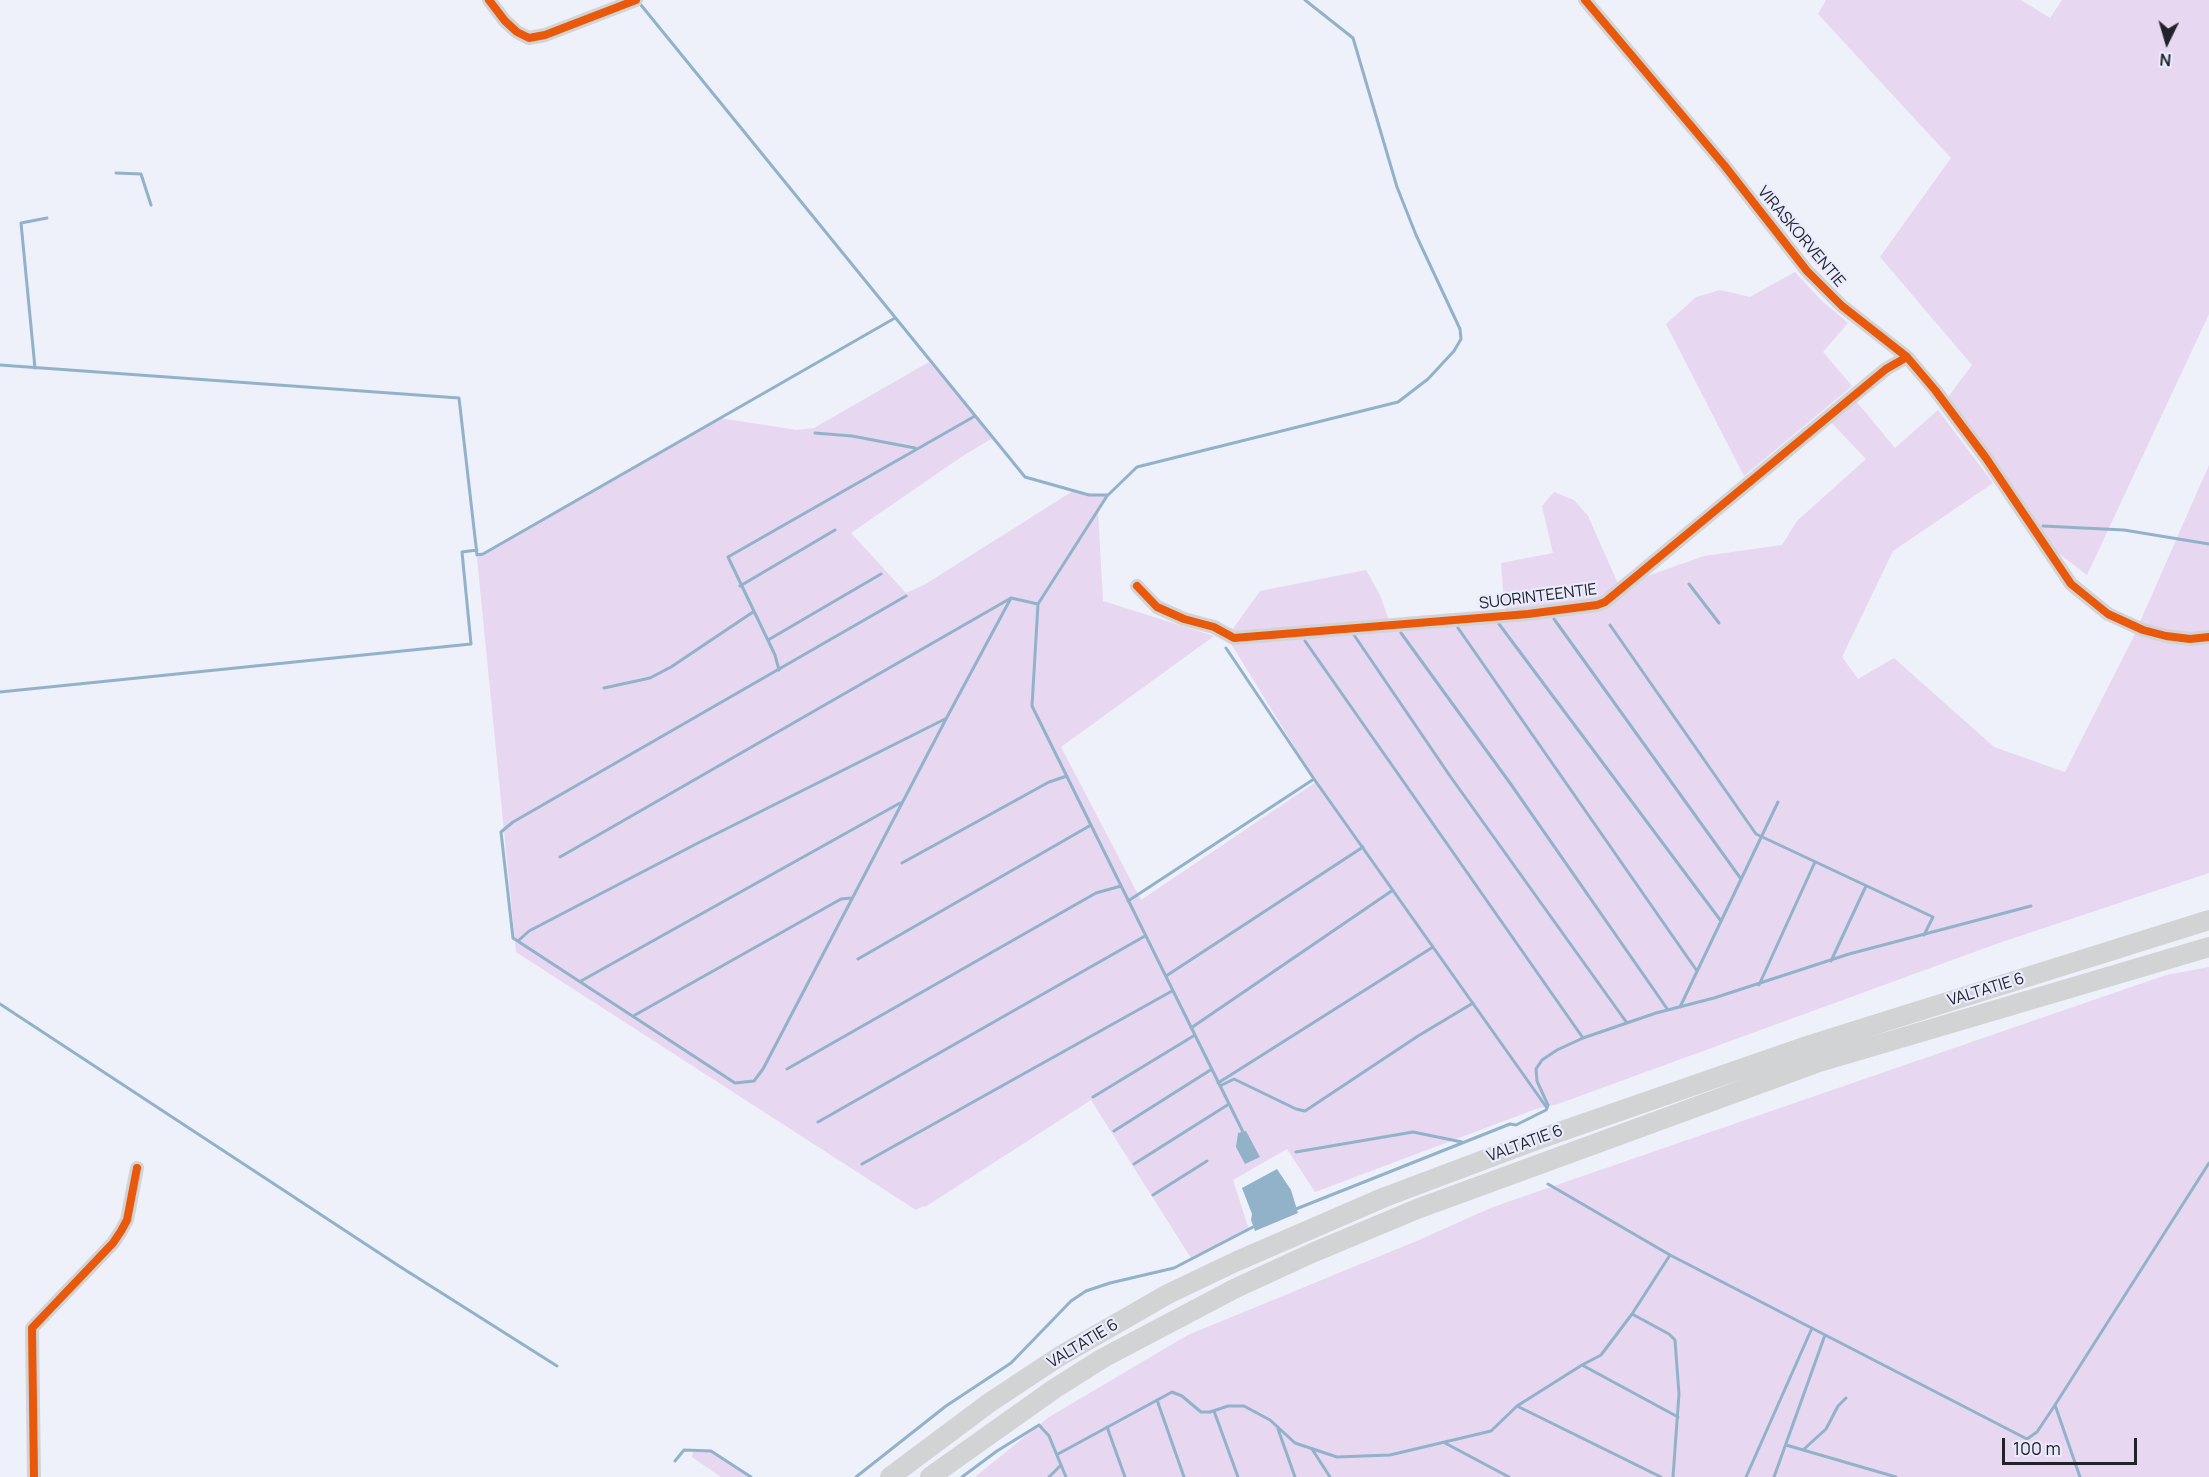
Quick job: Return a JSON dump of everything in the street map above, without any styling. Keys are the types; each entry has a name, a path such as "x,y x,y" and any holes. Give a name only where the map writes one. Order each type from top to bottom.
{"highway":[{"name":"VALTATIE 6","path":"890,1477 980,1410 1060,1356 1159,1299 1246,1257 1385,1197 1542,1137 1810,1045 2209,920"},
{"name":"VALTATIE 6","path":"930,1477 1026,1408 1103,1358 1236,1288 1354,1236 1439,1201 1816,1063 2209,947"}],"street":[{"path":"489,0 505,21 529,38 545,35 636,0"},
{"name":"VIRASKORVENTIE","path":"1585,0 1724,165 1807,271 1842,306 1907,357 1986,458 2071,584 2092,603 2125,623 2166,636 2190,639 2209,638"},
{"name":"SUORINTEENTIE","path":"1137,586 1157,607 1184,619 1214,627 1234,638 1528,614 1597,605 1605,602 1886,369 1907,357"},
{"path":"34,1477 32,1328 121,1231 127,1220 138,1168"}],"shaded area":[{"path":"1826,0 2021,0 2050,18 2062,0 2209,0 2209,314 2087,575 2053,549 1948,397 1972,365 1880,257 1951,158 1818,14"},
{"path":"1795,272 1821,300 1848,323 1823,352 1852,386 1744,476 1666,324 1696,297 1720,290 1750,297"},
{"path":"929,362 993,438 964,455 851,533 906,593 924,585 1073,491 1107,496 1098,511 1103,601 1214,636 1061,747 1141,900 1316,782 1227,637 1260,591 1366,570 1380,595 1391,626 1505,614 1501,563 1553,553 1542,506 1554,492 1574,500 1588,516 1619,586 1704,556 1782,545 1797,521 1866,459 1831,422 1856,401 1895,448 1938,410 1993,483 1893,551 1842,657 1858,679 1894,658 1994,747 2065,772 2133,638 2209,465 2209,873 1996,944 1558,1104 1536,1109 1315,1192 1287,1149 1233,1180 1249,1230 1191,1258 1091,1100 925,1207 916,1210 516,952 477,558 719,418 797,430 814,428"},
{"path":"2209,967 2209,1477 975,1477 1049,1417 1188,1335 1493,1207 2166,975"},
{"path":"711,1451 751,1477 721,1477 692,1457 693,1452"}],"water":[{"path":"1246,1131 1260,1157 1245,1164 1236,1147 1238,1133"},
{"path":"1277,1169 1291,1190 1298,1213 1255,1231 1251,1220 1252,1214 1242,1188"}],"waterway":[{"path":"1243,1132 1032,706 1038,604 1107,496 1137,467 1398,402 1428,379 1454,351 1461,339 1460,329 1416,235 1397,187 1353,38 1305,0"},
{"path":"641,5 1025,477 1089,495 1108,495"},
{"path":"116,173 141,174 151,205"},
{"path":"35,368 21,223 47,218"},
{"path":"0,365 459,398 477,555 483,554 895,318"},
{"path":"779,670 775,655 728,557 975,416"},
{"path":"815,433 852,436 915,448"},
{"path":"2043,526 2124,530 2209,544"},
{"path":"740,586 835,530"},
{"path":"0,692 471,644 462,552 477,550"},
{"path":"768,640 881,574"},
{"path":"1689,584 1719,623"},
{"path":"906,596 513,822 501,832 513,938 735,1083 754,1081 763,1069 1011,598"},
{"path":"560,857 1011,598 1038,604"},
{"path":"604,688 650,678 671,667 753,612"},
{"path":"1554,619 1741,879"},
{"path":"1499,624 1721,921"},
{"path":"1610,625 1756,834 1933,917 1924,935"},
{"path":"1458,628 1697,971"},
{"path":"1401,633 1510,783 1668,1010"},
{"path":"1354,635 1450,776 1627,1023"},
{"path":"1305,641 1583,1038"},
{"path":"1226,648 1314,779 1547,1108"},
{"path":"518,941 529,931 698,843 945,719"},
{"path":"902,863 1049,782 1067,776"},
{"path":"1128,901 1314,779"},
{"path":"1680,1007 1778,802"},
{"path":"581,981 900,803"},
{"path":"858,959 1091,825"},
{"path":"1166,976 1363,847"},
{"path":"1759,985 1815,862"},
{"path":"787,1069 1096,893 1121,886"},
{"path":"1831,961 1866,886"},
{"path":"1191,1028 1393,890"},
{"path":"635,1015 841,899 852,898"},
{"path":"1547,1108 1548,1105 1537,1081 1536,1069 1542,1060 1557,1050 1583,1038 1656,1013 1714,998 1849,954 2031,906"},
{"path":"818,1122 1145,936"},
{"path":"1218,1083 1433,947"},
{"path":"862,1164 1172,991"},
{"path":"1220,1086 1234,1079 1296,1109 1305,1111 1418,1036 1473,1003"},
{"path":"0,1004 399,1266 557,1366"},
{"path":"1093,1097 1195,1035"},
{"path":"1114,1131 1212,1069"},
{"path":"1134,1164 1229,1104"},
{"path":"1296,1209 1510,1124 1516,1125 1547,1108"},
{"path":"1296,1152 1413,1132 1462,1142"},
{"path":"1153,1195 1207,1161"},
{"path":"1548,1184 1670,1255 2027,1439 2037,1432 2055,1405 2209,1163"},
{"path":"856,1477 946,1406 1011,1363 1071,1301 1086,1291 1174,1268 1253,1227"},
{"path":"1058,1454 1172,1392 1182,1396 1201,1412 1210,1412 1228,1406 1244,1406 1270,1420 1295,1443 1337,1457 1390,1455 1491,1431 1517,1406 1601,1355 1632,1314 1670,1255"},
{"path":"1632,1314 1669,1334 1675,1340 1679,1394 1673,1477"},
{"path":"1746,1477 1812,1328"},
{"path":"1774,1477 1825,1335"},
{"path":"1582,1365 1678,1417"},
{"path":"1803,1450 1826,1429 1838,1406 1846,1398"},
{"path":"1157,1400 1184,1477"},
{"path":"2055,1405 2080,1477"},
{"path":"1517,1406 1661,1477"},
{"path":"1214,1411 1238,1477"},
{"path":"962,1477 997,1451 1039,1425 1049,1436 1066,1477"},
{"path":"1107,1427 1125,1477"},
{"path":"1278,1429 1295,1477"},
{"path":"1445,1443 1509,1477"},
{"path":"1786,1445 1896,1477"},
{"path":"1312,1449 1330,1477"},
{"path":"675,1461 684,1450 711,1451 751,1477"},
{"path":"1049,1477 1061,1465"}],"cycle path":[{"path":"489,0 505,21 517,32 529,38 545,35 636,0"},
{"path":"1585,0 1724,165 1807,271 1842,306 1907,357 1935,390 1986,458 2071,584 2108,614 2143,630 2190,639 2209,637"},
{"path":"1137,586 1157,607 1184,619 1214,627 1234,638 1528,614 1597,605 1605,602 1886,369 1907,357"},
{"path":"34,1477 32,1328 113,1243 121,1231 127,1220 137,1168"}]}
